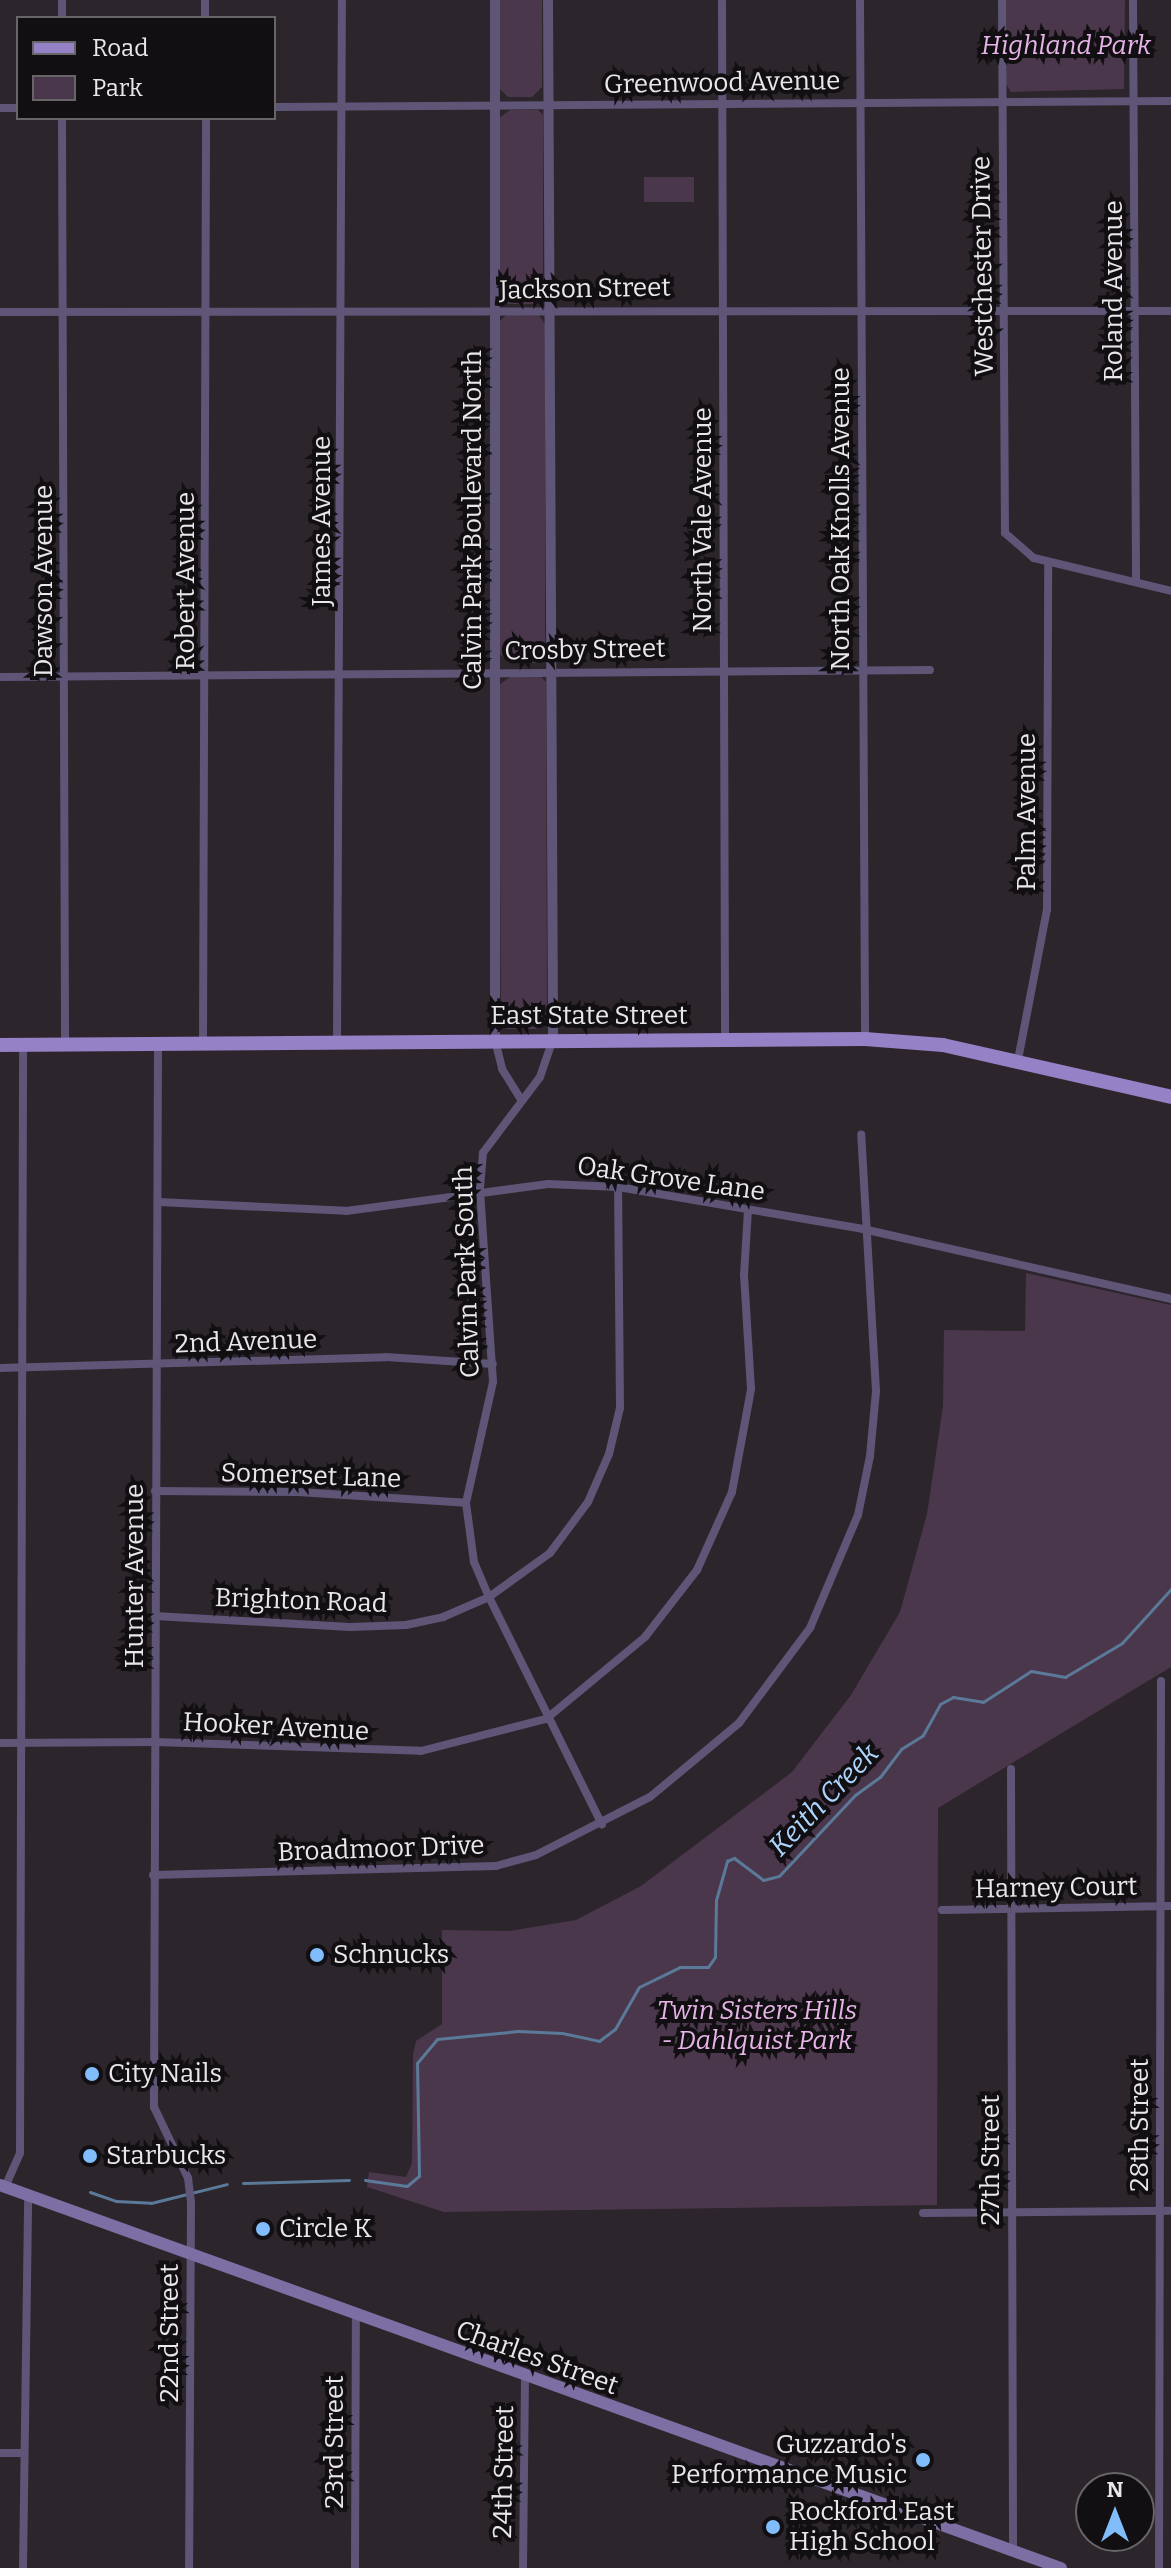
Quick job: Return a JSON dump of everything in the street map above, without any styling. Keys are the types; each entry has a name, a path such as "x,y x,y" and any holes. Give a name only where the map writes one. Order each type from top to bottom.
{"main road":[{"name":"East State Street","path":"0,1045 865,1039 943,1045 1171,1097"},
{"name":"Charles Street","path":"3,2186 1061,2568"}],"street":[{"name":"James Avenue","path":"337,1043 342,0"},
{"name":"Calvin Park Boulevard North","path":"495,0 495,1040"},
{"path":"548,0 553,1039"},
{"name":"North Vale Avenue","path":"722,0 725,1040"},
{"name":"North Oak Knolls Avenue","path":"860,0 865,1039"},
{"name":"Westchester Drive","path":"1002,0 1005,533 1015,546 1048,562"},
{"name":"Roland Avenue","path":"1133,0 1136,581"},
{"name":"Greenwood Avenue","path":"276,107 1171,101"},
{"name":"Dawson Avenue","path":"62,120 65,1043"},
{"name":"Robert Avenue","path":"203,1045 206,120"},
{"name":"Jackson Street","path":"0,312 723,308 1171,311"},
{"path":"1048,562 1171,591"},
{"name":"Palm Avenue","path":"1018,1060 1046,919 1048,562"},
{"name":"Crosby Street","path":"0,677 205,677 723,668 930,670"},
{"name":"Calvin Park South","path":"553,1039 540,1077 483,1153 480,1191 493,1364 487,1423 466,1503 474,1562 546,1719 602,1825"},
{"path":"495,1040 502,1069 521,1099"},
{"path":"3,2186 20,2153 23,1045"},
{"name":"Hunter Avenue","path":"154,2107 158,1045"},
{"name":"Broadmoor Drive","path":"153,1875 496,1866 536,1855 602,1825 692,1766 739,1723 779,1676 832,1581 858,1515 876,1391 863,1229 861,1134"},
{"name":"Oak Grove Lane","path":"158,1202 346,1211 548,1184 618,1187 863,1229 1171,1299"},
{"name":"Brighton Road","path":"155,1616 392,1625 443,1617 489,1597 550,1553 588,1502 609,1454 623,1378 615,1262 618,1187"},
{"path":"546,1719 645,1637 697,1570 732,1492 751,1389 744,1275 748,1209"},
{"name":"2nd Avenue","path":"0,1368 157,1366 386,1357 493,1364"},
{"name":"Somerset Lane","path":"155,1491 298,1492 466,1503"},
{"name":"28th Street","path":"1159,2568 1161,1681"},
{"name":"Hooker Avenue","path":"0,1743 155,1742 421,1751 546,1719"},
{"name":"27th Street","path":"1011,1769 1013,2551"},
{"name":"Harney Court","path":"942,1910 1171,1906"},
{"name":"22nd Street","path":"154,2107 188,2178 191,2202 189,2568"},
{"path":"23,2568 22,2453 28,2195"},
{"path":"923,2213 1171,2211"},
{"name":"23rd Street","path":"355,2568 356,2315"},
{"name":"24th Street","path":"523,2568 525,2377"},
{"path":"0,2453 22,2453"}],"green space":[{"path":"499,0 542,0 542,87 532,97 508,97 499,88"},
{"name":"Highland Park","path":"1006,0 1125,0 1124,89 1011,92 1006,84"},
{"path":"510,110 538,110 543,115 543,295 536,304 508,304 500,295 499,118"},
{"path":"644,177 694,177 694,202 644,202"},
{"path":"538,314 545,324 545,657 537,663 508,663 500,654 500,321 506,315"},
{"path":"510,677 541,677 546,682 547,1017 536,1029 507,1029 501,1020 499,685"},
{"name":"Twin Sisters Hills - Dahlquist Park","path":"1026,1273 1171,1305 1171,1667 938,1808 937,2205 444,2212 367,2187 369,2172 406,2177 412,2163 413,2055 416,2041 442,2024 442,1930 509,1931 576,1920 641,1886 792,1772 851,1695 900,1612 927,1514 943,1406 944,1330 1025,1331"}],"waterway":[{"name":"Keith Creek","path":"365,2180 407,2186 419,2176 417,2063 437,2039 518,2031 562,2033 599,2041 615,2029 639,1987 680,1967 708,1967 715,1957 716,1900 727,1861 734,1858 763,1880 779,1876 855,1795 880,1777 901,1749 923,1735 940,1704 953,1697 983,1702 1031,1671 1065,1677 1122,1643 1171,1589"},
{"name":"Keith Creek","path":"243,2183 349,2180"},
{"name":"Keith Creek","path":"90,2192 116,2201 151,2203 227,2184"}],"place":[{"name":"Schnucks","path":"317,1955"},
{"name":"City Nails","path":"92,2074"},
{"name":"Starbucks","path":"90,2156"},
{"name":"Circle K","path":"263,2229"},
{"name":"Guzzardo's Performance Music","path":"923,2460"},
{"name":"Rockford East High School","path":"773,2527"}]}
